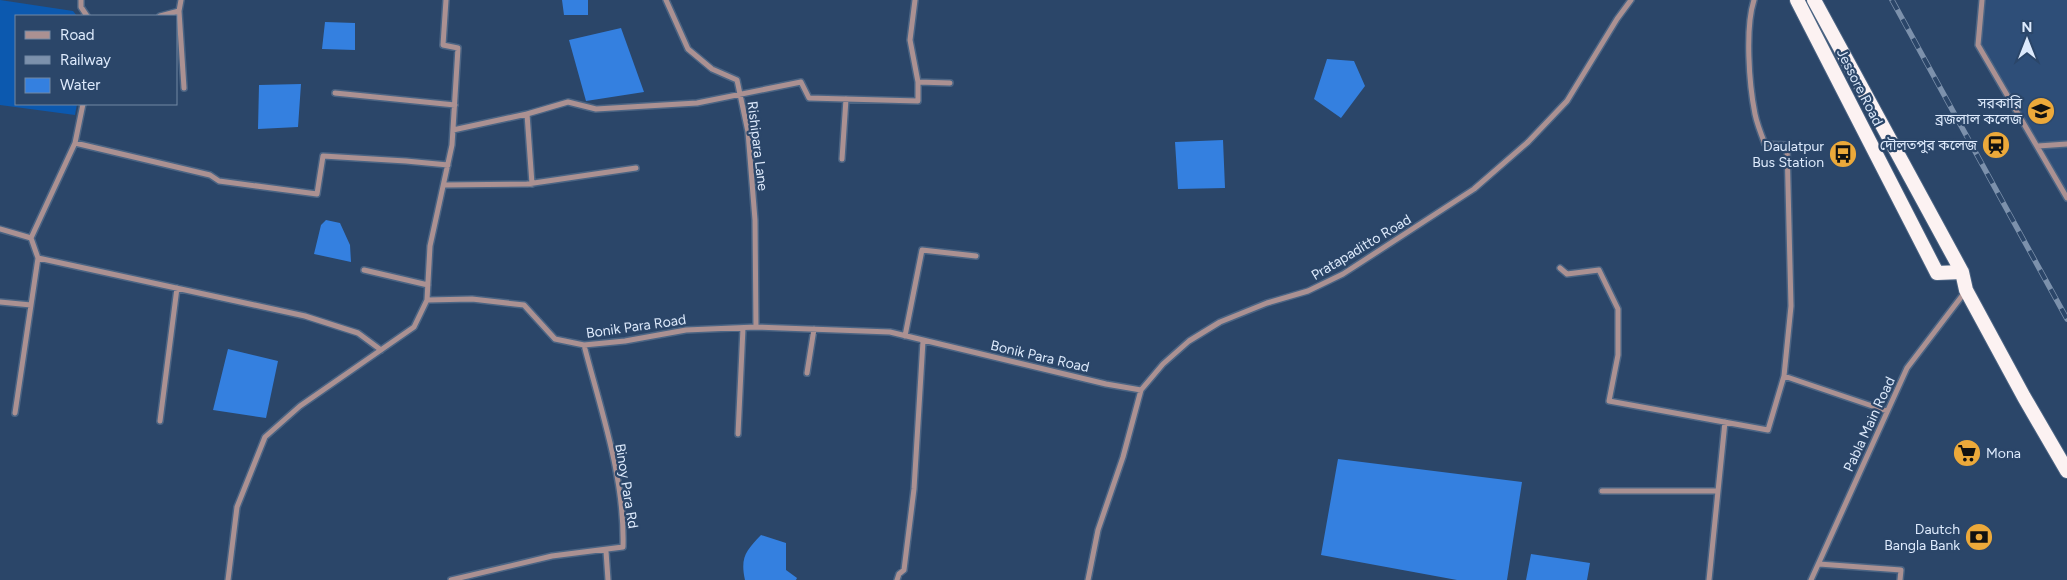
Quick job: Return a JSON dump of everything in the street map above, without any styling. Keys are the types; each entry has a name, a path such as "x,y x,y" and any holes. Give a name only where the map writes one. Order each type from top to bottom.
{"highway":[{"name":"Jessore Road","path":"1797,0 1937,273 1962,272"},
{"name":"Jessore Road","path":"1814,0 1962,272 1966,290 2067,471"}],"street":[{"path":"81,0 81,7 86,15"},
{"path":"181,0 184,88"},
{"path":"228,580 237,508 265,437 300,406 414,327 427,300 430,246 444,186 454,130 458,48 443,45 446,0"},
{"name":"Rishipara Lane","path":"666,0 688,49 712,69 737,80 748,132 755,220 756,327"},
{"path":"454,130 527,114 568,102 596,109 697,103 740,96 801,82 809,98 918,101 918,82 910,40 915,0"},
{"name":"Pratapaditto Road","path":"1088,580 1098,530 1124,457 1141,390 1170,358 1190,341 1220,322 1267,303 1308,291 1343,274 1474,189 1528,142 1567,101 1616,19 1631,0"},
{"path":"1560,268 1567,274 1599,270 1618,309 1618,355 1609,401 1768,430 1784,376 1791,306 1787,144 1765,144 1755,115 1750,72 1750,12 1754,0"},
{"path":"1982,0 1978,45 2067,198"},
{"path":"164,15 180,11"},
{"path":"918,82 950,83"},
{"path":"335,93 455,106"},
{"path":"842,159 846,99"},
{"path":"15,413 38,258 31,238 75,143 82,105"},
{"path":"527,114 532,184"},
{"path":"75,143 210,174 219,181 318,194 324,156 406,161 448,166"},
{"path":"2038,146 2067,144"},
{"path":"444,186 532,184 636,168"},
{"path":"0,229 31,238"},
{"path":"905,336 922,250 976,256"},
{"path":"38,258 305,316 358,332 381,350"},
{"path":"364,270 428,285"},
{"path":"160,421 177,288"},
{"name":"Pabla Main Road","path":"1812,580 1907,368 1966,290"},
{"name":"Bonik Para Road","path":"427,300 472,299 524,305 555,339 584,345 625,341 686,330 756,327 890,332 1106,384 1141,390"},
{"path":"0,302 31,305"},
{"path":"738,434 743,328"},
{"path":"807,372 814,328"},
{"path":"897,580 899,574 904,570 914,489 923,341"},
{"name":"Binoy Para Rd","path":"451,580 552,556 623,548 624,526 616,466 584,345"},
{"path":"1784,376 1887,411"},
{"path":"1709,580 1725,422"},
{"path":"1602,491 1718,491"},
{"path":"606,551 608,580"},
{"path":"1818,564 1901,570 1900,580"}],"shaded area":[{"path":"0,0 73,11 76,15 15,15 15,105 77,105 75,115 0,105"},
{"name":"সরকারি ব্রজলাল কলেজ","path":"1982,0 2067,0 2067,198 1978,45"}],"water":[{"path":"562,0 588,0 588,15 564,15"},
{"path":"325,22 355,23 355,50 322,49"},
{"path":"621,28 644,92 586,101 569,40"},
{"path":"1327,59 1354,61 1365,86 1341,118 1314,99"},
{"path":"301,84 298,127 258,129 259,85"},
{"path":"1223,140 1225,188 1178,189 1175,142"},
{"path":"326,220 340,223 350,245 351,262 314,254 321,225"},
{"path":"228,349 278,361 266,418 213,410"},
{"path":"1338,459 1522,482 1507,580 1457,580 1321,555"},
{"path":"761,535 786,543 786,570 797,578 796,580 745,580 744,560 748,550"},
{"path":"1531,554 1590,563 1587,580 1526,580"}],"railway":[{"path":"1892,0 2067,319"}],"place":[{"name":"সরকারি ব্রজলাল কলেজ","path":"2041,111"},
{"name":"দৌলতপুর কলেজ","path":"1996,145"},
{"name":"Daulatpur Bus Station","path":"1843,154"},
{"name":"Mona","path":"1967,453"},
{"name":"Dautch Bangla Bank","path":"1979,537"}]}
